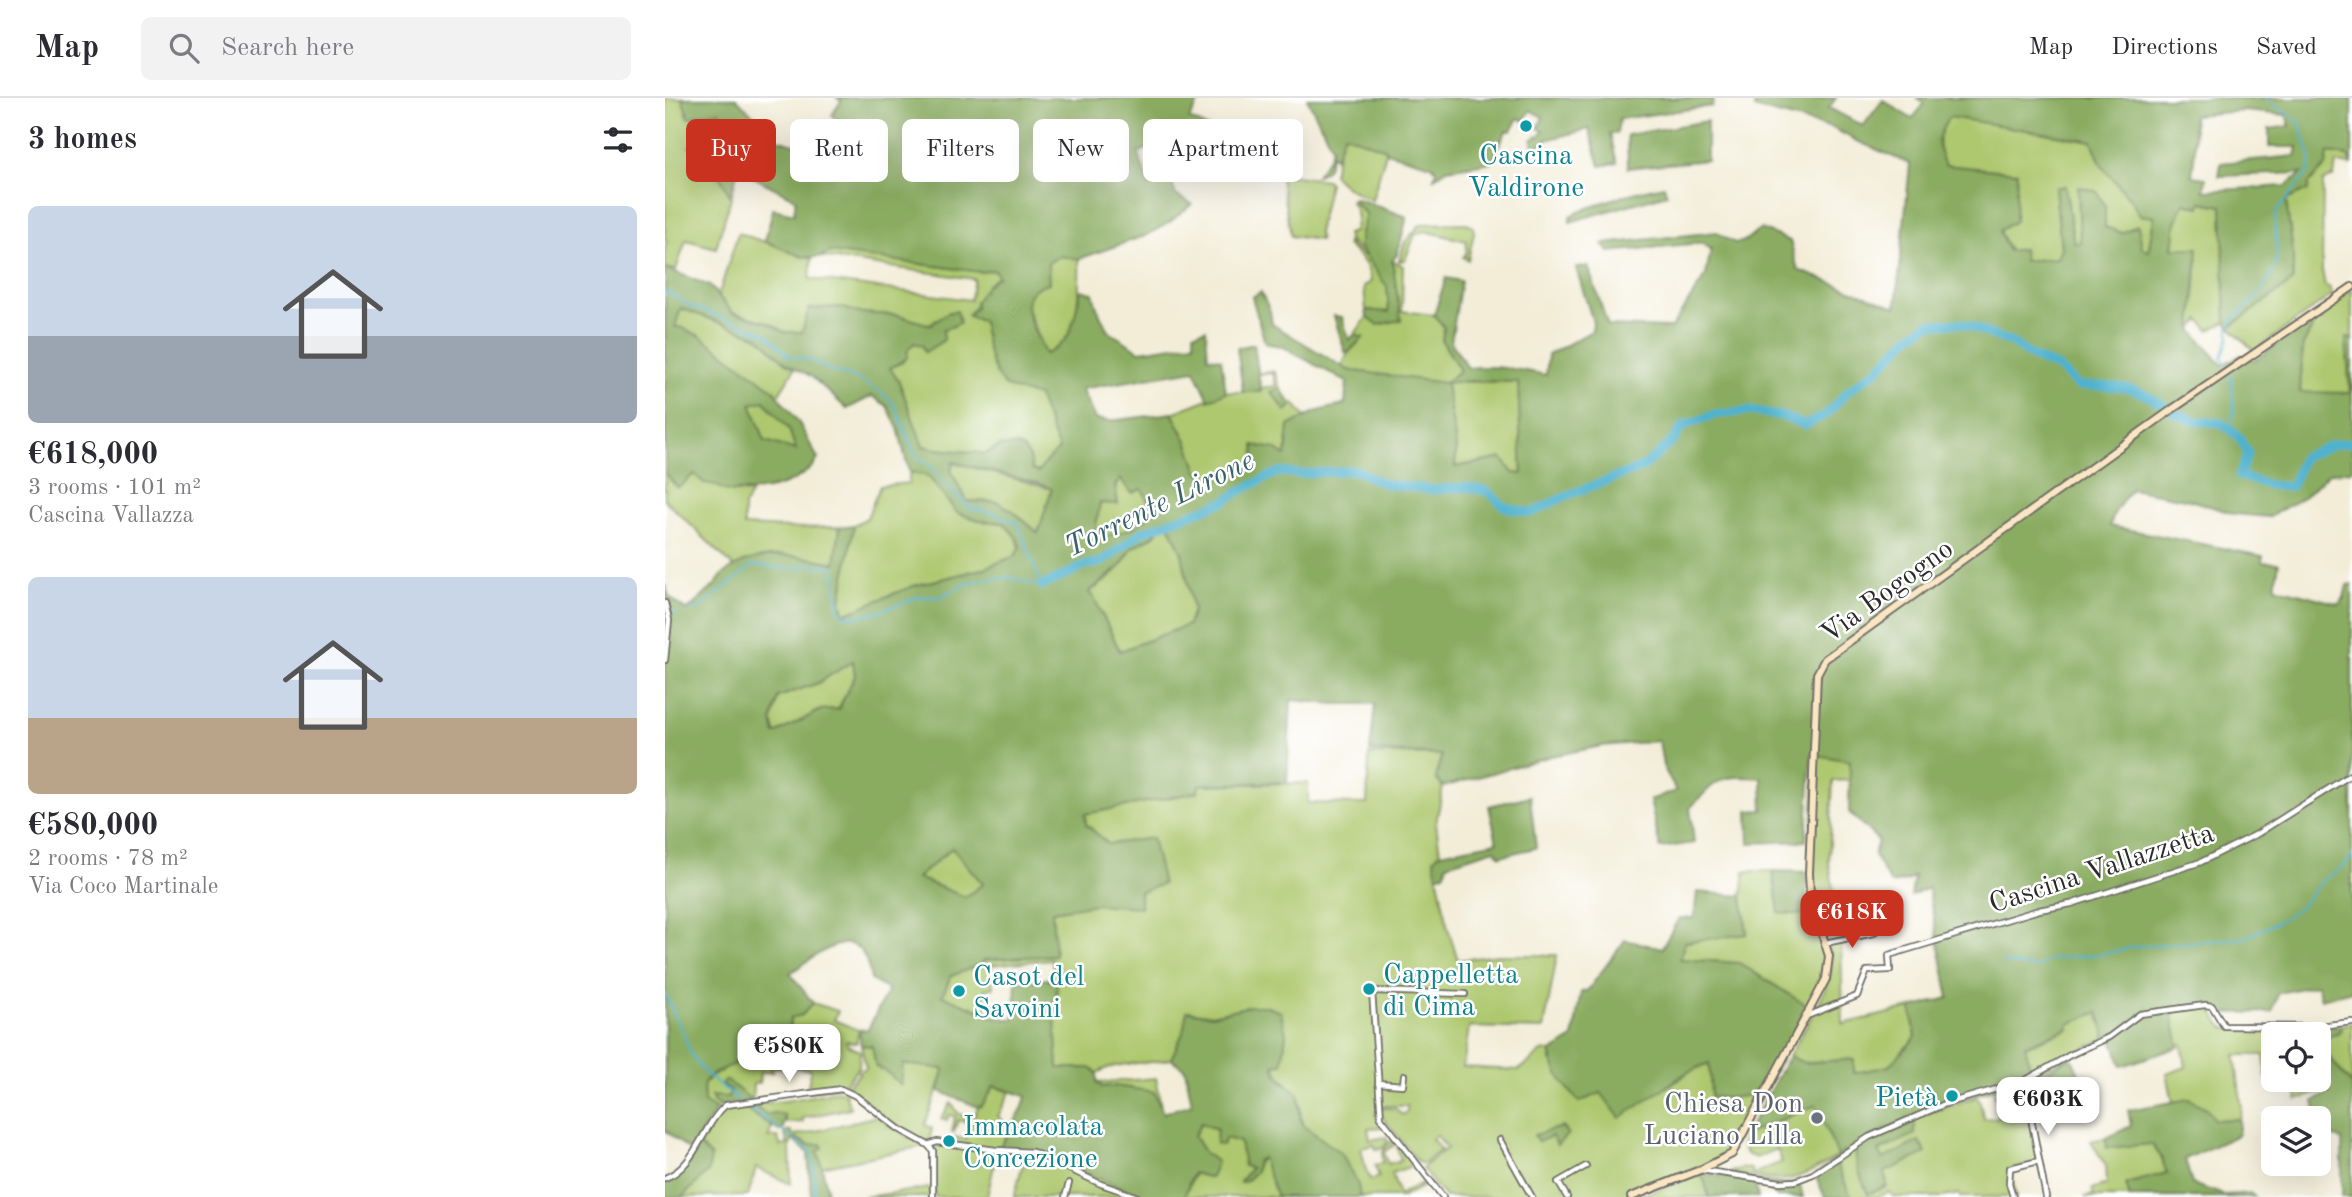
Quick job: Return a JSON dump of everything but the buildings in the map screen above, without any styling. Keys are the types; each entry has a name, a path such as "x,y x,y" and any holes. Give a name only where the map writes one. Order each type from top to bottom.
{"main road":[{"name":"Via Bogogno","path":"1631,1197 1700,1170 1732,1154 1826,979 1829,965 1810,895 1809,873 1817,674 1825,659 2069,486 2173,408 2352,287"}],"street":[{"path":"665,603 670,621 665,660"},
{"name":"Cascina Vallazzetta","path":"1807,1016 1857,996 1867,971 1890,970 1888,955 2039,910 2071,904 2201,862 2257,834 2352,774"},
{"path":"1825,943 1874,933"},
{"path":"1443,1197 1385,1125 1379,1113 1372,991 1465,994"},
{"path":"1700,1170 1778,1182 1795,1181 1813,1174 1868,1137 1945,1104 2024,1081 2070,1055 2096,1045 2140,1014 2205,1005 2212,1006 2224,1026 2312,1027 2352,1021"},
{"path":"1378,1083 1403,1085 1404,1075"},
{"path":"2024,1081 2046,1197"},
{"path":"665,1178 676,1173 686,1162 715,1116 726,1105 841,1089 856,1096 899,1129 928,1145 933,1152 933,1197"},
{"path":"1500,1140 1532,1197"},
{"path":"928,1145 937,1142 1033,1152 1101,1184 1138,1197"},
{"path":"2013,1197 2009,1182 2010,1168 2039,1161"},
{"path":"1567,1197 1558,1182 1586,1166"},
{"path":"1065,1197 1069,1183"}],"green space":[{"path":"665,98 682,98 689,118 718,111 724,119 686,119 686,182 723,182 731,197 716,248 686,240 676,270 665,268"},
{"path":"682,98 736,98 757,119 724,119 718,111 689,118"},
{"path":"837,98 1201,98 1189,119 1143,119 1143,151 1138,153 1143,168 1143,182 1148,182 1149,186 1154,182 1171,182 1176,195 1192,204 1170,222 1147,235 1079,259 1060,256 1048,263 1049,283 1030,294 1027,303 1031,322 1045,354 1055,349 1067,336 1081,290 1093,293 1108,331 1140,351 1194,343 1194,333 1206,329 1208,357 1221,359 1226,392 1209,400 1195,370 1081,389 1095,419 1109,421 1172,413 1187,441 1198,471 1216,481 1256,467 1254,445 1275,449 1286,456 1289,426 1315,412 1345,404 1347,382 1283,347 1265,343 1252,297 1261,292 1270,311 1272,324 1348,370 1445,383 1460,370 1442,341 1444,327 1434,315 1446,278 1461,281 1451,342 1468,368 1507,368 1546,375 1548,355 1592,331 1593,322 1576,268 1588,266 1608,326 1671,328 1706,275 1711,249 1701,243 1609,252 1603,244 1717,232 1730,241 1739,243 1761,229 1790,241 1798,270 1896,307 1910,164 1833,128 1754,108 1756,98 1836,98 1829,108 1863,126 1883,100 1912,119 1924,104 1917,98 2352,98 2352,165 2348,156 2328,153 2326,166 2309,183 2308,190 2286,200 2293,254 2293,281 2230,327 2226,322 2222,206 2201,202 2200,207 2184,203 2176,222 2173,248 2198,248 2192,330 2222,365 2241,355 2255,360 2316,315 2317,318 2303,345 2300,392 2350,393 2346,338 2352,339 2352,470 2329,473 2305,496 2269,517 2235,514 2190,500 2131,489 2115,512 2110,526 2263,556 2262,562 2279,563 2275,587 2339,604 2344,598 2347,585 2352,584 2352,991 2321,999 2317,985 2278,993 2272,1012 2220,1013 2212,1005 2171,1009 2179,1047 2122,1066 2111,1037 2106,1038 2098,1012 2068,1024 2069,1028 2025,1045 2032,1075 2024,1080 1905,1120 1838,1156 1816,1105 1746,1134 1789,1056 1804,1063 1854,1059 1854,1073 1889,1066 1916,1037 1911,1008 1949,998 1928,888 1911,896 1914,876 1909,880 1891,884 1874,855 1878,840 1849,812 1850,761 1812,754 1806,841 1749,843 1748,811 1763,810 1762,778 1737,777 1721,780 1690,808 1694,843 1660,848 1650,800 1676,791 1663,766 1659,741 1602,746 1551,756 1443,787 1436,779 1442,755 1370,751 1375,704 1291,700 1287,782 1199,785 1198,792 1085,814 1086,824 1108,844 1152,838 1163,884 1140,892 1140,907 1095,904 1052,911 1055,955 984,960 982,964 951,976 942,996 996,1017 1014,1019 1016,981 1047,979 1057,984 1055,1018 1058,1068 1090,1068 1097,1073 1097,1083 1102,1087 1117,1086 1154,1092 1163,1113 1192,1104 1185,1069 1171,1059 1183,1033 1187,1011 1212,1015 1250,1006 1266,1006 1281,1012 1286,1034 1282,1064 1274,1065 1278,1077 1299,1094 1300,1117 1304,1126 1342,1154 1358,1185 1360,1197 1277,1197 1262,1158 1257,1161 1256,1171 1245,1182 1240,1182 1251,1168 1244,1166 1240,1142 1226,1138 1222,1145 1216,1144 1217,1129 1201,1123 1194,1136 1204,1152 1217,1162 1211,1178 1193,1173 1184,1197 1144,1197 1044,1156 1012,1151 1004,1154 997,1152 1023,1107 1026,1096 994,1086 982,1106 978,1107 939,1091 944,1069 903,1064 901,1085 886,1071 876,1067 872,1046 861,1045 859,1030 868,1029 888,990 871,980 866,960 859,949 850,944 827,949 790,973 813,1003 802,1015 791,1018 789,1025 792,1035 787,1042 794,1048 791,1054 775,1058 765,1051 723,1069 708,1079 703,1086 704,1102 716,1110 690,1151 665,1130 665,585 669,597 687,611 723,574 750,560 792,556 835,563 840,527 854,525 841,600 844,614 913,586 982,569 1015,556 1020,547 1017,538 1004,523 982,521 957,513 928,476 909,472 898,428 887,406 872,396 847,409 812,377 785,362 759,337 681,308 675,327 700,336 773,389 799,423 818,459 803,475 773,488 730,491 704,483 694,474 678,488 665,473 665,268 710,286 732,312 767,322 785,332 802,332 809,309 840,307 860,313 897,315 930,325 949,312 957,311 960,323 943,330 944,340 925,352 922,345 914,343 908,349 907,358 890,368 899,382 923,446 985,454 1001,447 1016,446 1026,452 1032,470 1039,472 1047,460 1059,450 1038,396 1009,388 1001,381 990,356 983,321 968,316 976,307 975,302 987,285 998,276 994,270 981,272 829,252 821,256 805,257 789,252 765,241 773,209 794,214 796,199 763,182 776,182 776,138 790,143 790,182 888,182 888,119 836,119 832,115 841,101","holes":["2244,111 2286,115 2290,126 2269,129 2269,147 2298,147 2296,156 2221,163 2219,176 2302,173 2286,186 2204,191 2206,178 2192,176 2195,149 2193,115","1949,117 2092,141 2102,166 2140,215 2154,217 2149,251 2142,248 2138,225 2122,233 2105,227 2105,205 2096,191 2078,186 2080,243 2074,243 2065,186 2055,188 2061,248 2057,258 2024,261 2023,249 2008,251 1999,231 2015,221 2017,172 1945,165 1938,140","1518,382 1522,474 1513,473 1502,458 1455,467 1456,445 1446,383","764,401 789,429 796,450 765,441 751,404","953,462 1052,489 1038,533 998,502 967,501 951,472","1120,479 1132,493 1142,489 1153,511 1135,527 1094,537 1100,503 1118,504 1115,486","1169,524 1182,553 1193,610 1188,625 1120,651 1089,592 1120,567 1133,547 1152,537 1163,525","853,661 855,676 839,709 821,710 775,734 772,721 778,697 818,683","952,848 983,884 965,897 917,878"]},
{"path":"1307,98 1714,98 1712,106 1619,119 1617,134 1610,134 1617,163 1600,166 1589,129 1546,140 1537,147 1532,144 1532,140 1539,137 1543,131 1538,128 1543,117 1530,110 1524,121 1518,118 1511,131 1506,131 1492,162 1447,169 1433,179 1437,172 1432,165 1386,152 1386,149 1344,134 1335,158 1331,154 1329,165 1316,175 1329,157 1332,147"},
{"path":"1949,116 2092,141 2102,166 2140,215 2154,217 2148,252 2142,248 2137,225 2122,233 2105,227 2105,205 2078,186 2081,243 2074,243 2064,186 2055,188 2061,248 2057,259 2027,260 2015,256 1999,231 2017,172 1945,166 1938,141"},
{"path":"1707,121 1707,160 1628,168 1627,135"},
{"path":"1344,133 1387,149 1372,200 1351,190 1333,174"},
{"path":"2328,153 2348,156 2351,165 2336,163 2334,176 2323,182 2322,270 2325,286 2329,287 2332,295 2254,351 2230,327 2293,281 2293,254 2286,200 2317,175"},
{"path":"1303,177 1327,180 1329,183 1318,233 1320,240 1291,236 1281,182 1303,182"},
{"path":"723,182 735,182 731,197"},
{"path":"1664,186 1667,194 1570,222 1570,216 1594,206"},
{"path":"1352,199 1366,215 1360,248 1349,241 1347,234 1354,232 1356,223 1356,212 1350,201"},
{"path":"1352,199 1407,217 1397,255 1392,260 1401,320 1378,325 1367,317 1366,310 1389,312 1387,287 1360,248 1366,215"},
{"path":"2201,202 2222,206 2226,322 2209,330 2200,320 2192,330 2198,259 2173,249 2176,222 2184,203 2199,207"},
{"path":"1467,223 1473,227 1474,233 1468,260 1463,257 1466,254 1467,241 1424,231 1415,235 1405,260 1399,261 1405,242 1421,224"},
{"path":"738,233 792,251 801,257 812,256 810,279 970,300 974,279 821,257 829,252 981,272 994,270 998,275 968,314 983,321 990,356 1001,380 1013,389 1038,396 1059,450 1047,460 1039,472 1032,470 1002,444 985,454 923,447 899,382 890,368 903,362 908,349 914,343 922,345 925,351 944,340 943,330 946,327 955,326 937,319 930,325 897,315 860,313 840,307 809,309 803,332 785,332 767,322 732,312 718,297"},
{"path":"1347,242 1367,258 1387,287 1389,313 1366,310 1364,286 1371,282 1370,275 1363,261"},
{"path":"1060,256 1079,259 1077,306 1066,340 1060,347 1045,354 1026,306 1028,294 1036,286 1048,263"},
{"path":"1392,260 1403,266 1402,311 1434,315 1444,327 1442,341 1460,370 1447,382 1518,382 1522,474 1513,473 1502,458 1455,467 1456,445 1342,366 1348,353 1363,338 1354,335 1367,317 1378,324 1400,320"},
{"path":"2352,289 2352,339 2346,339 2350,393 2300,393 2303,345 2317,318 2316,315"},
{"path":"681,308 759,337 795,368 778,395 700,336 674,328"},
{"path":"1334,316 1342,317 1349,340 1354,335 1363,337 1348,353 1345,352"},
{"path":"1254,344 1261,392 1243,392 1237,348"},
{"path":"1275,371 1280,388 1272,392 1286,410 1294,403 1305,417 1289,426 1286,457 1254,445 1256,467 1216,481 1198,471 1187,441 1172,413 1226,392 1261,392 1261,388 1276,386 1273,373 1258,374"},
{"path":"1280,388 1292,405 1286,411 1271,392"},
{"path":"764,400 789,429 796,450 765,441 751,404"},
{"path":"953,462 1052,489 1038,533 998,502 967,501 951,472"},
{"path":"909,472 928,476 957,513 982,521 1004,523 1017,538 1020,547 1015,556 982,569 913,586 844,614 841,600 854,525 867,518 880,486 909,483"},
{"path":"665,473 678,487 694,474 717,483 728,491 752,493 744,506 744,526 840,527 835,563 797,556 771,556 746,561 734,567 665,500"},
{"path":"1120,478 1137,490 1142,488 1153,511 1135,527 1094,537 1100,503 1118,504 1115,485"},
{"path":"1169,524 1182,553 1193,610 1188,625 1120,651 1089,592 1120,567 1133,547 1152,537 1163,525"},
{"path":"853,660 855,676 838,709 820,710 776,735 772,721 778,697 818,683"},
{"path":"1369,754 1442,755 1436,779 1443,787 1436,823 1440,853 1434,859 1448,928 1458,960 1498,955 1557,955 1544,1029 1469,1027 1463,1067 1519,1070 1544,1050 1551,1052 1551,1061 1601,1093 1655,1094 1688,1072 1710,1062 1728,1098 1762,1094 1731,1149 1722,1158 1625,1197 1445,1197 1422,1168 1447,1148 1436,1135 1432,1139 1441,1150 1424,1163 1419,1163 1383,1118 1381,1111 1384,1108 1396,1109 1402,1115 1407,1112 1407,1106 1384,1106 1375,1114 1383,1127 1368,1128 1370,1140 1386,1137 1388,1139 1383,1148 1376,1149 1374,1145 1361,1148 1371,1180 1379,1177 1375,1165 1383,1163 1384,1149 1395,1140 1397,1143 1384,1152 1388,1164 1401,1160 1397,1148 1400,1146 1415,1165 1392,1173 1399,1195 1427,1180 1437,1193 1427,1184 1403,1197 1360,1197 1347,1165 1331,1146 1304,1126 1295,1093 1276,1070 1274,1064 1282,1055 1286,1034 1250,1006 1212,1015 1188,1011 1183,1033 1171,1059 1124,1064 1097,1073 1090,1068 1058,1069 1055,1018 1057,985 1047,979 1054,978 1052,959 991,965 993,988 985,989 986,1012 942,996 951,976 982,964 984,960 1055,955 1052,911 1095,904 1140,906 1140,892 1108,844 1086,824 1085,814 1198,792 1198,785 1308,783 1308,803 1367,804"},
{"path":"1816,754 1850,761 1850,780 1833,781 1829,863 1841,934 1843,1024 1911,1008 1916,1037 1889,1066 1853,1074 1854,1059 1804,1063 1789,1056 1819,1002 1831,968 1830,950 1815,904 1813,878 1812,825"},
{"path":"1530,796 1536,848 1500,856 1495,849 1447,864 1445,872 1438,876 1434,858 1440,853 1497,842 1489,806"},
{"path":"952,848 984,884 965,897 917,878"},
{"path":"1745,871 1773,871 1779,913 1812,915 1822,941 1825,962 1821,982 1809,1007 1739,963 1680,959 1685,942 1747,934 1742,896"},
{"path":"1773,871 1807,872 1806,896 1812,915 1779,913"},
{"path":"1697,892 1742,896 1747,934 1685,942 1680,959 1739,963 1809,1007 1762,1094 1711,1097 1709,1063 1688,1072 1620,1118 1601,1093 1579,1102 1557,1072 1551,1052 1573,1038 1581,992 1588,990 1625,940 1662,948 1679,918 1694,918"},
{"path":"813,1003 838,1011 834,1020 859,1030 856,1043 846,1041 847,1045 860,1051 859,1067 843,1086 807,1092 811,1069 794,1065 771,1068 773,1072 760,1072 759,1083 753,1084 752,1100 731,1091 728,1097 714,1103 722,1106 716,1110 704,1102 703,1085 734,1063 761,1052 791,1054 800,1042 791,1031 791,1017 802,1015"},
{"path":"2211,1008 2225,1028 2261,1028 2261,1055 2235,1055 2242,1109 2240,1119 2215,1120 2207,1110 2197,1104 2173,1102 2167,1074 2186,1067 2182,1044 2178,1044 2172,1010"},
{"path":"2099,1012 2106,1038 2032,1075 2025,1046 2069,1029 2068,1024"},
{"path":"2352,1023 2352,1085 2331,1060 2331,1035 2339,1032 2336,1026"},
{"path":"2331,1026 2336,1026 2341,1029 2331,1035"},
{"path":"861,1045 872,1046 876,1067 886,1071 900,1084 903,1064 945,1069 925,1125 932,1128 930,1140 926,1142 900,1129 845,1088 858,1072 866,1068"},
{"path":"2071,1057 2081,1078 2062,1089 2060,1086 2043,1094 2029,1095 2027,1083"},
{"path":"2331,1060 2352,1085 2352,1197 2342,1197 2342,1139 2331,1136 2331,1106 2315,1106 2314,1101 2330,1093"},
{"path":"1156,1078 1162,1113 1117,1086 1102,1087 1097,1083"},
{"path":"726,1080 752,1100 722,1106 714,1103 711,1096 728,1097 731,1091 721,1084"},
{"path":"2023,1084 2038,1162 2011,1170 2016,1197 1960,1197 1959,1194 1943,1197 1894,1197 1889,1192 1876,1197 1851,1197 1835,1160 1858,1146 1858,1164 1868,1194 1887,1187 1879,1151 1915,1134 1914,1118 1976,1097 1979,1099 1984,1119 1998,1117 1998,1112 2009,1109 1998,1103 1994,1093"},
{"path":"994,1086 1010,1092 998,1116 1011,1129 997,1152 952,1142 953,1137 965,1139 978,1107 982,1106"},
{"path":"845,1092 850,1108 803,1118 803,1122 786,1123 785,1115 767,1115 752,1104 785,1101"},
{"path":"2298,1092 2322,1092 2297,1100"},
{"path":"2189,1099 2207,1108 2215,1120 2240,1119 2238,1135 2185,1159 2192,1184 2224,1195 2250,1193 2255,1197 2130,1197 2126,1184 2167,1173 2160,1155 2152,1144 2107,1148 2106,1138 2131,1126 2128,1110"},
{"path":"951,1103 958,1113 968,1118 968,1123 958,1120 954,1132 955,1116 949,1115 947,1120 941,1119"},
{"path":"752,1104 767,1115 785,1115 783,1130 779,1131 751,1113 744,1105"},
{"path":"744,1105 772,1127 768,1138 778,1137 780,1146 788,1145 785,1134 787,1131 791,1131 792,1135 804,1134 877,1116 924,1146 821,1167 816,1151 796,1138 790,1146 791,1184 756,1168 748,1196 682,1197 708,1172 699,1145 712,1123 727,1109"},
{"path":"1816,1105 1838,1156 1808,1173 1786,1179 1729,1173 1743,1168 1751,1169 1753,1174 1782,1162 1777,1149 1756,1158 1746,1154 1742,1144 1746,1134"},
{"path":"1914,1118 1915,1134 1879,1151 1883,1159 1919,1141 1926,1153 1885,1172 1887,1186 1868,1194 1856,1162 1859,1146 1872,1136"},
{"path":"1201,1123 1240,1142 1244,1165 1251,1168 1240,1181 1263,1157 1277,1197 1184,1197 1204,1152 1194,1136"},
{"path":"1562,1127 1568,1134 1557,1145 1552,1136 1538,1142 1534,1135"},
{"path":"796,1138 807,1145 821,1144 823,1148 818,1151 827,1188 824,1197 811,1197 808,1152 792,1140"},
{"path":"2106,1138 2107,1148 2152,1144 2167,1173 2126,1184 2130,1197 2084,1197 2094,1195 2092,1189 2107,1184 2106,1166 2091,1141"},
{"path":"699,1145 711,1157 708,1172 682,1197 665,1197 665,1180 677,1174"},
{"path":"935,1145 997,1152 987,1197 935,1197"},
{"path":"1026,1152 1066,1164 1146,1197 1014,1197"},
{"path":"1835,1160 1851,1197 1825,1197 1815,1175"},
{"path":"1702,1173 1782,1184 1795,1183 1800,1185 1803,1197 1777,1197 1769,1189 1755,1186 1758,1197 1709,1197 1704,1179 1700,1176"},
{"path":"1700,1175 1704,1179 1709,1197 1639,1197 1695,1176"},
{"path":"930,1188 930,1197 864,1197"}],"waterway":[{"path":"2228,368 2222,357 2229,329 2233,320 2261,292 2275,268 2277,211 2309,171 2311,160 2299,121 2267,98"},
{"name":"Torrente Lirone","path":"665,294 669,292 688,305 767,334 789,356 811,360 831,371 856,378 882,393 894,404 915,455 933,468 947,487 970,508 1018,523 1042,586"},
{"name":"Torrente Lirone","path":"1042,586 1086,565 1102,562 1142,532 1223,502 1278,472 1300,474 1355,470 1385,484 1434,490 1465,487 1487,491 1505,507 1531,513 1568,495 1643,467 1674,440 1683,426 1713,415 1749,411 1781,416 1805,425 1826,415 1848,391 1876,371 1909,337 1928,324 1961,323 2010,342 2034,358 2057,367 2078,386 2125,388 2145,395 2169,409"},
{"path":"2230,429 2234,410 2231,375"},
{"name":"Torrente Lirone","path":"2173,412 2194,421 2222,423 2239,437 2248,453 2239,476 2269,485 2291,487 2303,457 2332,445 2352,442"},
{"path":"693,611 753,565 791,569 806,565 833,566 839,609 841,613 853,617 879,612 918,597 940,597 970,582 1007,577 1042,586"},
{"path":"670,612 676,613"},
{"path":"2004,963 2036,968 2052,959 2103,954 2135,947 2244,938 2280,921 2301,906 2320,883 2346,864 2352,855"},
{"path":"665,994 683,1033"},
{"path":"684,1034 699,1066 739,1101"},
{"path":"744,1104 810,1151 814,1167 815,1197"}],"place":[{"name":"Cascina Valdirone","path":"1526,126"},
{"name":"Cappelletta di Cima","path":"1369,989"},
{"name":"Casot del Savoini","path":"959,991"},
{"name":"Pietà","path":"1952,1096"},
{"name":"Chiesa Don Luciano Lilla","path":"1817,1118"},
{"name":"Immacolata Concezione","path":"949,1141"}]}
